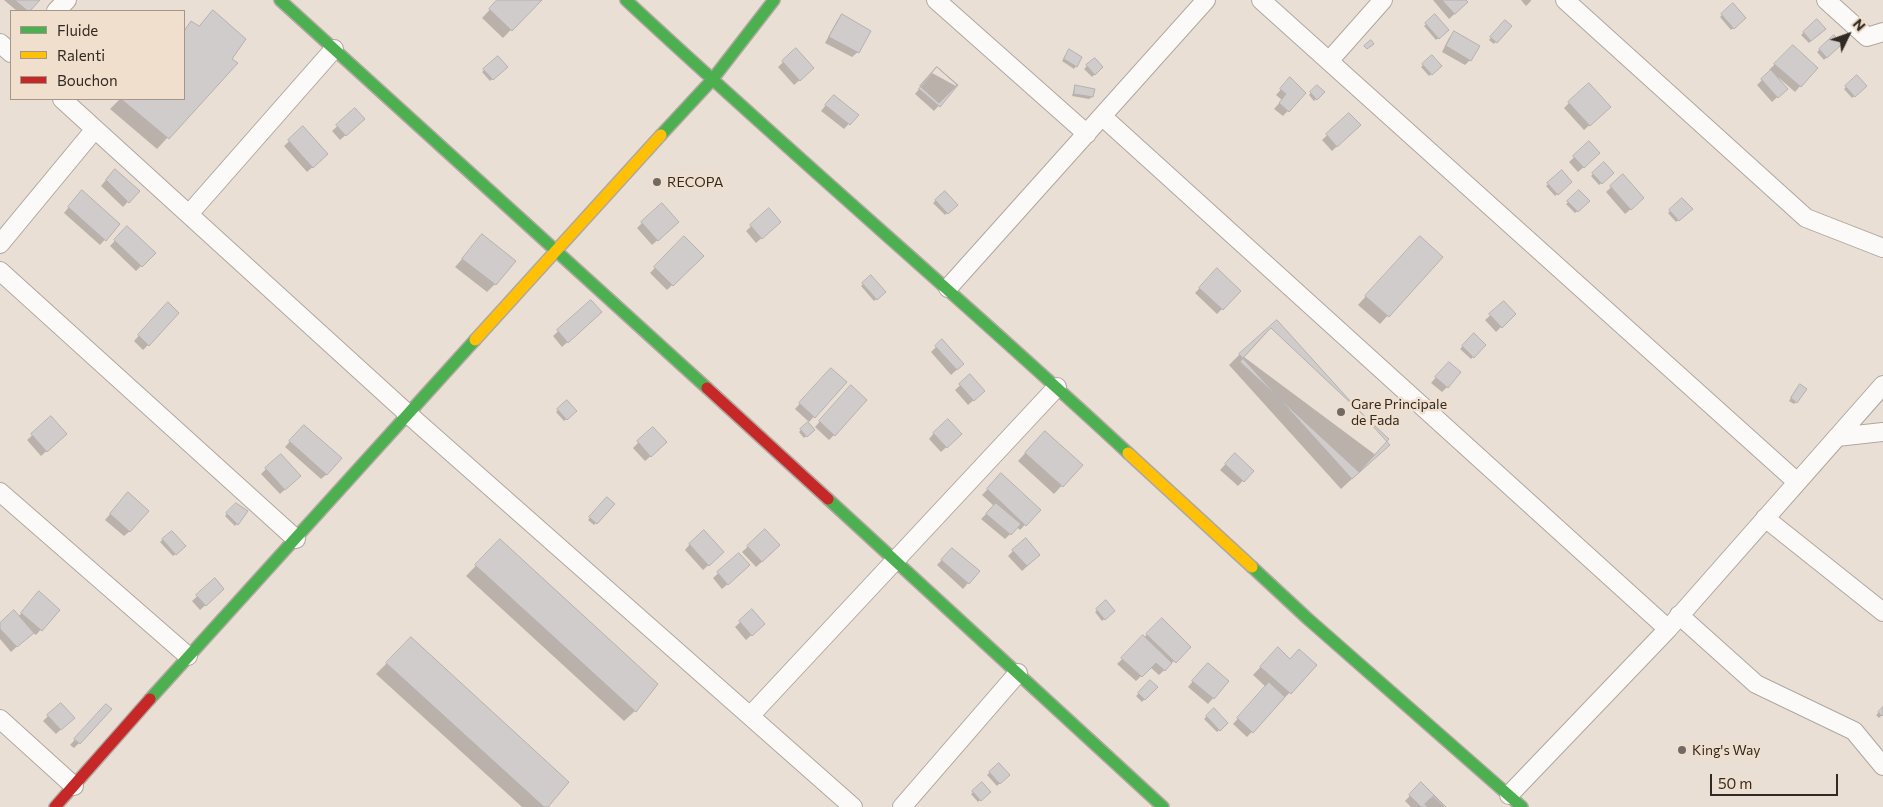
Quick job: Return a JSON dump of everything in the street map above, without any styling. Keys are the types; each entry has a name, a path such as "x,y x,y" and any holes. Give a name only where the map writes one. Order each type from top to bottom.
{"main road":[{"path":"280,0 556,249 1163,807"},
{"path":"626,0 712,80 948,288 1308,619 1522,807"},
{"path":"55,807 188,656 296,539 556,249 712,80 774,0"}],"street":[{"path":"57,10 67,0"},
{"path":"936,0 1087,134"},
{"path":"948,288 1206,0"},
{"path":"1261,0 1797,482"},
{"path":"1329,61 1382,0"},
{"path":"1565,0 1806,218 1883,248"},
{"path":"1826,0 1867,37 1883,32"},
{"path":"0,43 10,52"},
{"path":"189,214 334,49"},
{"path":"63,100 408,414 852,807"},
{"path":"1103,116 1674,622 1756,684 1854,730 1883,766"},
{"path":"0,244 95,129"},
{"path":"0,271 296,539"},
{"path":"1508,795 1674,622 1883,385"},
{"path":"750,716 1057,387"},
{"path":"1836,437 1883,432"},
{"path":"0,492 188,656"},
{"path":"1765,518 1883,612"},
{"path":"902,807 1018,673"},
{"path":"0,719 74,786"}],"building":[{"path":"15,0 40,0 31,10 27,10"},
{"path":"497,0 542,0 512,31 489,9"},
{"path":"1442,0 1466,0 1468,2 1455,14"},
{"path":"1733,3 1746,18 1734,29 1721,14"},
{"path":"213,10 246,39 232,59 238,63 169,139 122,100 185,100 185,30 191,21 199,26"},
{"path":"842,14 871,31 859,53 829,37"},
{"path":"1435,14 1449,30 1439,39 1425,23"},
{"path":"1817,19 1826,29 1811,41 1803,32"},
{"path":"1505,20 1512,26 1497,43 1490,37"},
{"path":"1454,31 1480,46 1471,61 1446,46"},
{"path":"1834,35 1842,44 1827,58 1819,49"},
{"path":"1371,40 1374,44 1367,49 1364,46"},
{"path":"1793,45 1818,68 1801,87 1774,64"},
{"path":"796,48 814,68 800,81 782,61"},
{"path":"1069,49 1082,57 1077,67 1064,59"},
{"path":"1432,55 1442,66 1432,75 1422,64"},
{"path":"498,56 508,67 493,80 483,69"},
{"path":"1095,58 1103,67 1095,75 1086,65"},
{"path":"937,67 958,85 940,107 919,89"},
{"path":"937,67 957,85 939,103 920,86"},
{"path":"1771,70 1788,89 1778,98 1761,79"},
{"path":"1857,75 1867,86 1855,97 1845,86"},
{"path":"1290,77 1306,93 1289,112 1279,103 1286,94 1280,89"},
{"path":"1589,83 1611,107 1590,126 1568,102"},
{"path":"1075,85 1095,89 1093,97 1074,94"},
{"path":"1317,85 1325,92 1317,100 1310,92"},
{"path":"834,95 859,115 850,125 825,105"},
{"path":"355,108 365,119 346,136 336,125"},
{"path":"1349,113 1361,125 1337,147 1326,134"},
{"path":"303,126 328,154 313,168 288,140"},
{"path":"1589,141 1600,153 1584,168 1573,156"},
{"path":"1604,162 1614,173 1602,184 1592,173"},
{"path":"115,169 140,191 129,203 106,180"},
{"path":"1562,170 1572,182 1558,195 1547,183"},
{"path":"1623,174 1644,198 1631,210 1610,186"},
{"path":"82,190 120,224 106,241 68,207"},
{"path":"1579,190 1590,201 1578,212 1567,201"},
{"path":"945,191 958,205 948,214 935,200"},
{"path":"1682,198 1693,209 1679,221 1669,210"},
{"path":"662,203 679,222 658,241 641,222"},
{"path":"769,208 781,222 762,239 750,225"},
{"path":"127,226 156,253 142,267 114,240"},
{"path":"482,234 516,261 496,285 462,259"},
{"path":"684,236 704,256 673,286 654,267"},
{"path":"1420,236 1443,257 1389,317 1365,296"},
{"path":"1217,268 1241,291 1223,310 1199,288"},
{"path":"871,275 886,292 877,300 862,283"},
{"path":"591,300 602,312 568,343 557,330"},
{"path":"1504,301 1516,314 1502,328 1489,314"},
{"path":"168,302 179,313 149,346 138,335"},
{"path":"1277,320 1390,445 1352,479 1239,354"},
{"path":"1271,328 1389,439 1359,472 1240,362"},
{"path":"1474,333 1486,345 1474,358 1462,346"},
{"path":"942,339 964,364 957,370 935,346"},
{"path":"1449,362 1461,372 1448,388 1435,377"},
{"path":"831,368 847,382 815,418 799,403"},
{"path":"970,374 985,391 974,401 959,384"},
{"path":"1800,384 1807,389 1797,403 1791,398"},
{"path":"851,385 867,400 835,436 819,421"},
{"path":"567,400 577,411 567,420 557,409"},
{"path":"51,416 67,434 47,452 31,434"},
{"path":"948,419 962,434 947,448 933,433"},
{"path":"808,422 815,430 807,437 800,429"},
{"path":"304,425 342,458 327,475 289,441"},
{"path":"653,427 667,442 651,457 637,441"},
{"path":"1045,431 1083,465 1063,487 1025,453"},
{"path":"1235,453 1254,471 1244,482 1225,464"},
{"path":"281,454 301,476 285,490 265,468"},
{"path":"1001,473 1041,510 1026,526 987,489"},
{"path":"128,492 149,511 130,532 110,514"},
{"path":"607,497 615,504 597,524 589,517"},
{"path":"236,503 248,511 238,525 226,513"},
{"path":"996,503 1021,524 1011,535 986,514"},
{"path":"765,529 780,545 762,562 747,546"},
{"path":"704,530 724,552 709,566 689,544"},
{"path":"172,531 186,546 176,555 162,539"},
{"path":"1026,538 1040,555 1027,566 1012,550"},
{"path":"500,539 658,684 636,712 475,565"},
{"path":"952,548 980,571 969,584 941,560"},
{"path":"739,553 750,565 728,585 717,572"},
{"path":"215,578 224,589 206,606 196,595"},
{"path":"39,591 60,610 42,631 21,613"},
{"path":"1106,600 1115,611 1105,620 1096,609"},
{"path":"752,609 765,624 752,636 739,621"},
{"path":"14,610 34,633 17,647 0,629 0,623"},
{"path":"1162,618 1191,647 1176,663 1146,634"},
{"path":"1143,635 1172,663 1165,671 1156,663 1142,677 1121,658"},
{"path":"411,637 569,782 548,807 544,807 386,663"},
{"path":"1278,647 1290,659 1299,649 1317,665 1291,694 1260,667"},
{"path":"1208,663 1229,681 1214,699 1192,681"},
{"path":"1150,680 1158,687 1145,700 1138,693"},
{"path":"1269,682 1285,697 1253,733 1237,718"},
{"path":"61,703 75,718 61,730 47,715"},
{"path":"106,704 112,709 80,744 74,739"},
{"path":"1883,707 1883,715 1882,716 1878,712"},
{"path":"1214,708 1228,723 1220,731 1206,716"},
{"path":"999,763 1010,775 1000,784 989,772"},
{"path":"982,782 991,792 981,801 972,791"},
{"path":"1421,782 1446,807 1421,807 1409,795"},
{"path":"1434,796 1444,807 1428,807 1425,804"}],"traffic: fast":[{"path":"280,0 707,388"},
{"path":"626,0 1128,453"},
{"path":"661,135 712,80 774,0"},
{"path":"150,699 475,340"},
{"path":"828,499 1163,807"},
{"path":"1252,567 1308,619 1522,807"}],"traffic: slow":[{"path":"475,340 661,135"},
{"path":"1128,453 1252,567"}],"traffic: jam":[{"path":"707,388 828,499"},
{"path":"55,807 150,699"}],"place":[{"name":"RECOPA","path":"657,182"},
{"name":"Gare Principale de Fada","path":"1341,412"},
{"name":"King's Way","path":"1682,750"}]}
